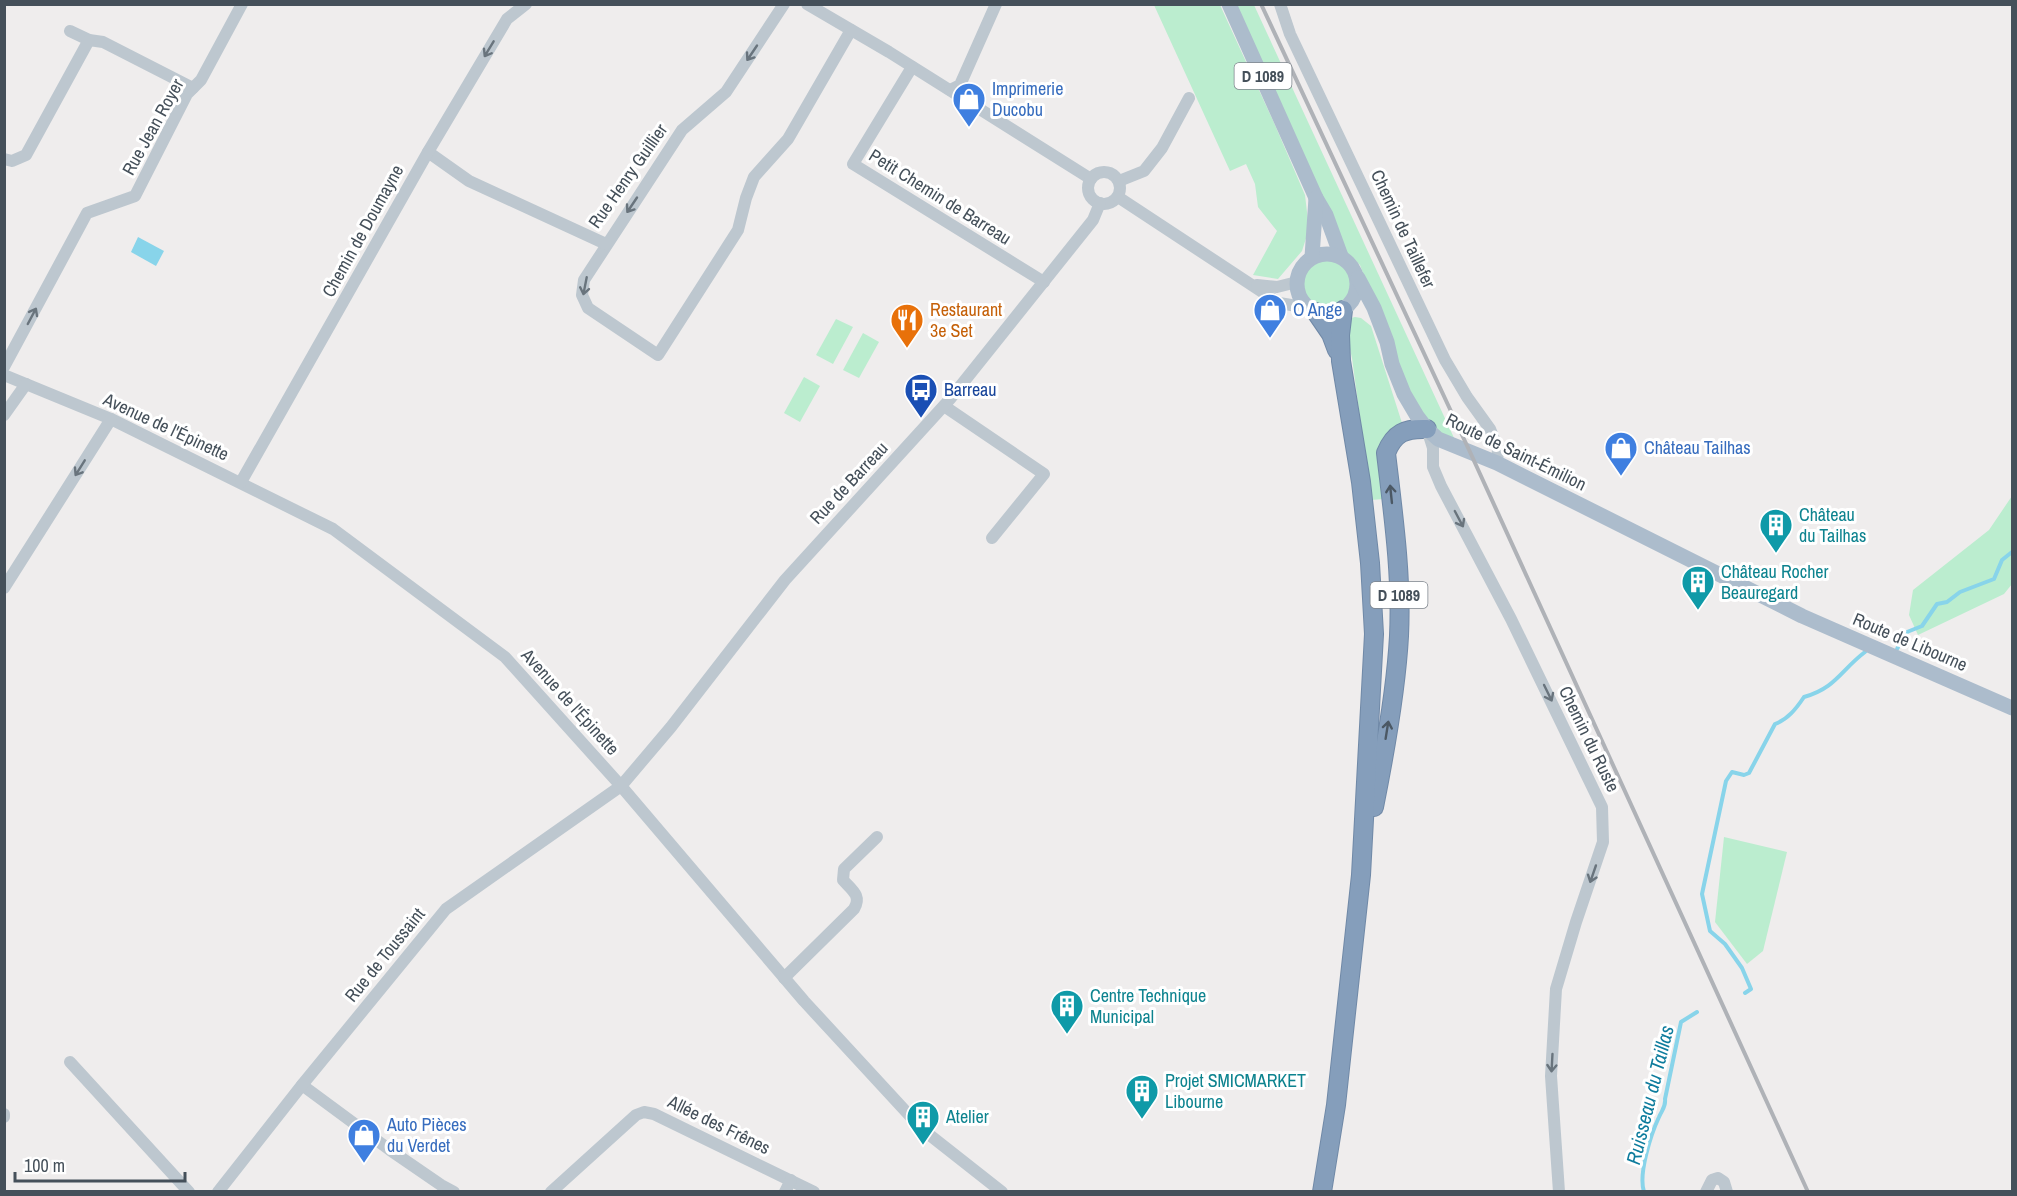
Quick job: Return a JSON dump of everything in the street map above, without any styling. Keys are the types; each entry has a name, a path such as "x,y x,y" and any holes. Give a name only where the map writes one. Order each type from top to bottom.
{"highway":[{"name":"D 1089","path":"1322,1191 1336,1105 1361,875 1374,634 1370,563 1341,360 1340,335 1346,308"},
{"name":"D 1089","path":"1313,310 1331,334 1341,360"},
{"name":"D 1089","path":"1361,875 1378,788 1399,635 1396,547 1386,453 1391,441 1406,430 1427,429"}],"main road":[{"name":"D 1089","path":"1229,4 1316,198 1326,215 1341,256"},
{"name":"D 1089","path":"1312,257 1316,198"},
{"path":"1331,253 1341,256 1355,269 1358,288 1355,297 1346,308 1334,314 1313,310 1302,301 1298,292 1299,272 1304,263 1312,257 1331,253"},
{"name":"Route de Saint-Émilion","path":"1358,278 1374,308 1404,393 1427,429 1438,439 1497,463 1599,513"},
{"path":"1346,308 1368,312 1377,321"},
{"name":"Route de Libourne","path":"1599,513 1802,616 2013,708"}],"street":[{"name":"Rue Jean Royer","path":"4,367 87,213 135,196 188,94 201,80 242,4"},
{"name":"Chemin de Doumayne","path":"241,482 428,152 507,19 526,4"},
{"name":"Rue Henry Guillier","path":"428,152 469,182 606,244 682,130 726,92 784,4"},
{"path":"807,4 950,90 1091,179"},
{"path":"950,90 960,85 996,4"},
{"name":"Chemin de Taillefer","path":"1280,4 1290,34 1445,360 1490,429 1498,449 1497,463"},
{"path":"606,244 584,280 582,295 588,308 658,355 738,230 754,177 788,139 851,30"},
{"path":"70,31 89,40 103,42 193,88"},
{"path":"4,159 12,161 26,154 89,40"},
{"name":"Petit Chemin de Barreau","path":"912,67 853,164 1044,282"},
{"path":"1119,181 1144,171 1161,148 1189,98"},
{"path":"1108,172 1119,181 1121,189 1118,197 1110,203 1100,203 1089,194 1091,179 1098,173 1108,172"},
{"path":"1118,197 1279,303 1313,310"},
{"name":"Rue de Barreau","path":"621,786 671,727 785,580 944,406 1093,220 1100,203"},
{"path":"1254,285 1276,287 1297,282"},
{"name":"Avenue de l'Épinette","path":"4,375 111,419 333,529 505,657 621,786 784,978 922,1129 1002,1191"},
{"path":"4,415 26,384"},
{"path":"944,406 1044,474 992,538"},
{"path":"4,588 111,419"},
{"name":"Chemin du Ruste","path":"1427,429 1433,448 1433,467 1441,486 1511,619 1602,807 1604,842 1556,989 1551,1076 1559,1191"},
{"name":"Rue de Toussaint","path":"218,1191 446,909 621,786"},
{"path":"784,978 854,909 858,901 857,894 843,880 844,869 878,837"},
{"path":"70,1062 189,1191"},
{"path":"302,1085 441,1188 454,1191"},
{"name":"Allée des Frênes","path":"551,1191 636,1115 644,1112 654,1114 788,1186 814,1191"},
{"path":"1706,1191 1712,1180 1718,1178 1724,1182 1727,1191"}],"green space":[{"path":"1154,5 1220,5 1275,125 1305,195 1309,229 1302,251 1278,279 1253,275 1277,231 1258,207 1255,184 1246,164 1230,171"},
{"path":"1235,5 1254,5 1455,440 1441,434 1426,420 1407,391 1360,265 1346,252"},
{"path":"1326,260 1335,262 1346,271 1351,285 1349,294 1340,305 1326,310 1317,308 1306,299 1301,285 1303,276 1312,265"},
{"path":"1361,318 1371,326 1402,423 1399,427 1384,499 1371,500 1352,358 1344,324 1348,319"},
{"path":"836,319 853,327 833,364 816,355"},
{"path":"863,333 879,342 859,378 843,370"},
{"path":"804,377 820,386 800,422 784,413"},
{"path":"2012,496 2012,584 2004,594 1918,635 1909,615 1913,590 1989,530"},
{"path":"1724,837 1787,852 1763,951 1747,964 1715,922"}],"water":[{"path":"138,237 164,251 156,266 131,252"}],"waterway":[{"name":"Ruisseau du Taillas","path":"1897,649 1907,632 1922,626 1937,604 1947,602 1960,592 1994,579 2002,560 2012,552"},
{"name":"Ruisseau du Taillas","path":"1745,993 1751,989 1742,968 1725,944 1710,931 1702,894 1726,781 1732,772 1744,775 1749,773 1775,724 1791,713 1804,697 1831,684 1865,652"},
{"name":"Ruisseau du Taillas","path":"1644,1192 1643,1175 1646,1154 1652,1133 1665,1104 1681,1022 1697,1012"}],"railway":[{"path":"1261,4 1470,452 1808,1192"}],"place":[{"name":"Imprimerie Ducobu","path":"969,128"},
{"name":"O Ange","path":"1270,339"},
{"name":"Restaurant 3e Set","path":"907,349"},
{"name":"Barreau","path":"921,419"},
{"name":"Château Tailhas","path":"1621,477"},
{"name":"Château du Tailhas","path":"1776,554"},
{"name":"Château Rocher Beauregard","path":"1698,611"},
{"name":"Centre Technique Municipal","path":"1067,1035"},
{"name":"Projet SMICMARKET Libourne","path":"1142,1120"},
{"name":"Atelier","path":"923,1146"},
{"name":"Auto Pièces du Verdet","path":"364,1164"}]}
